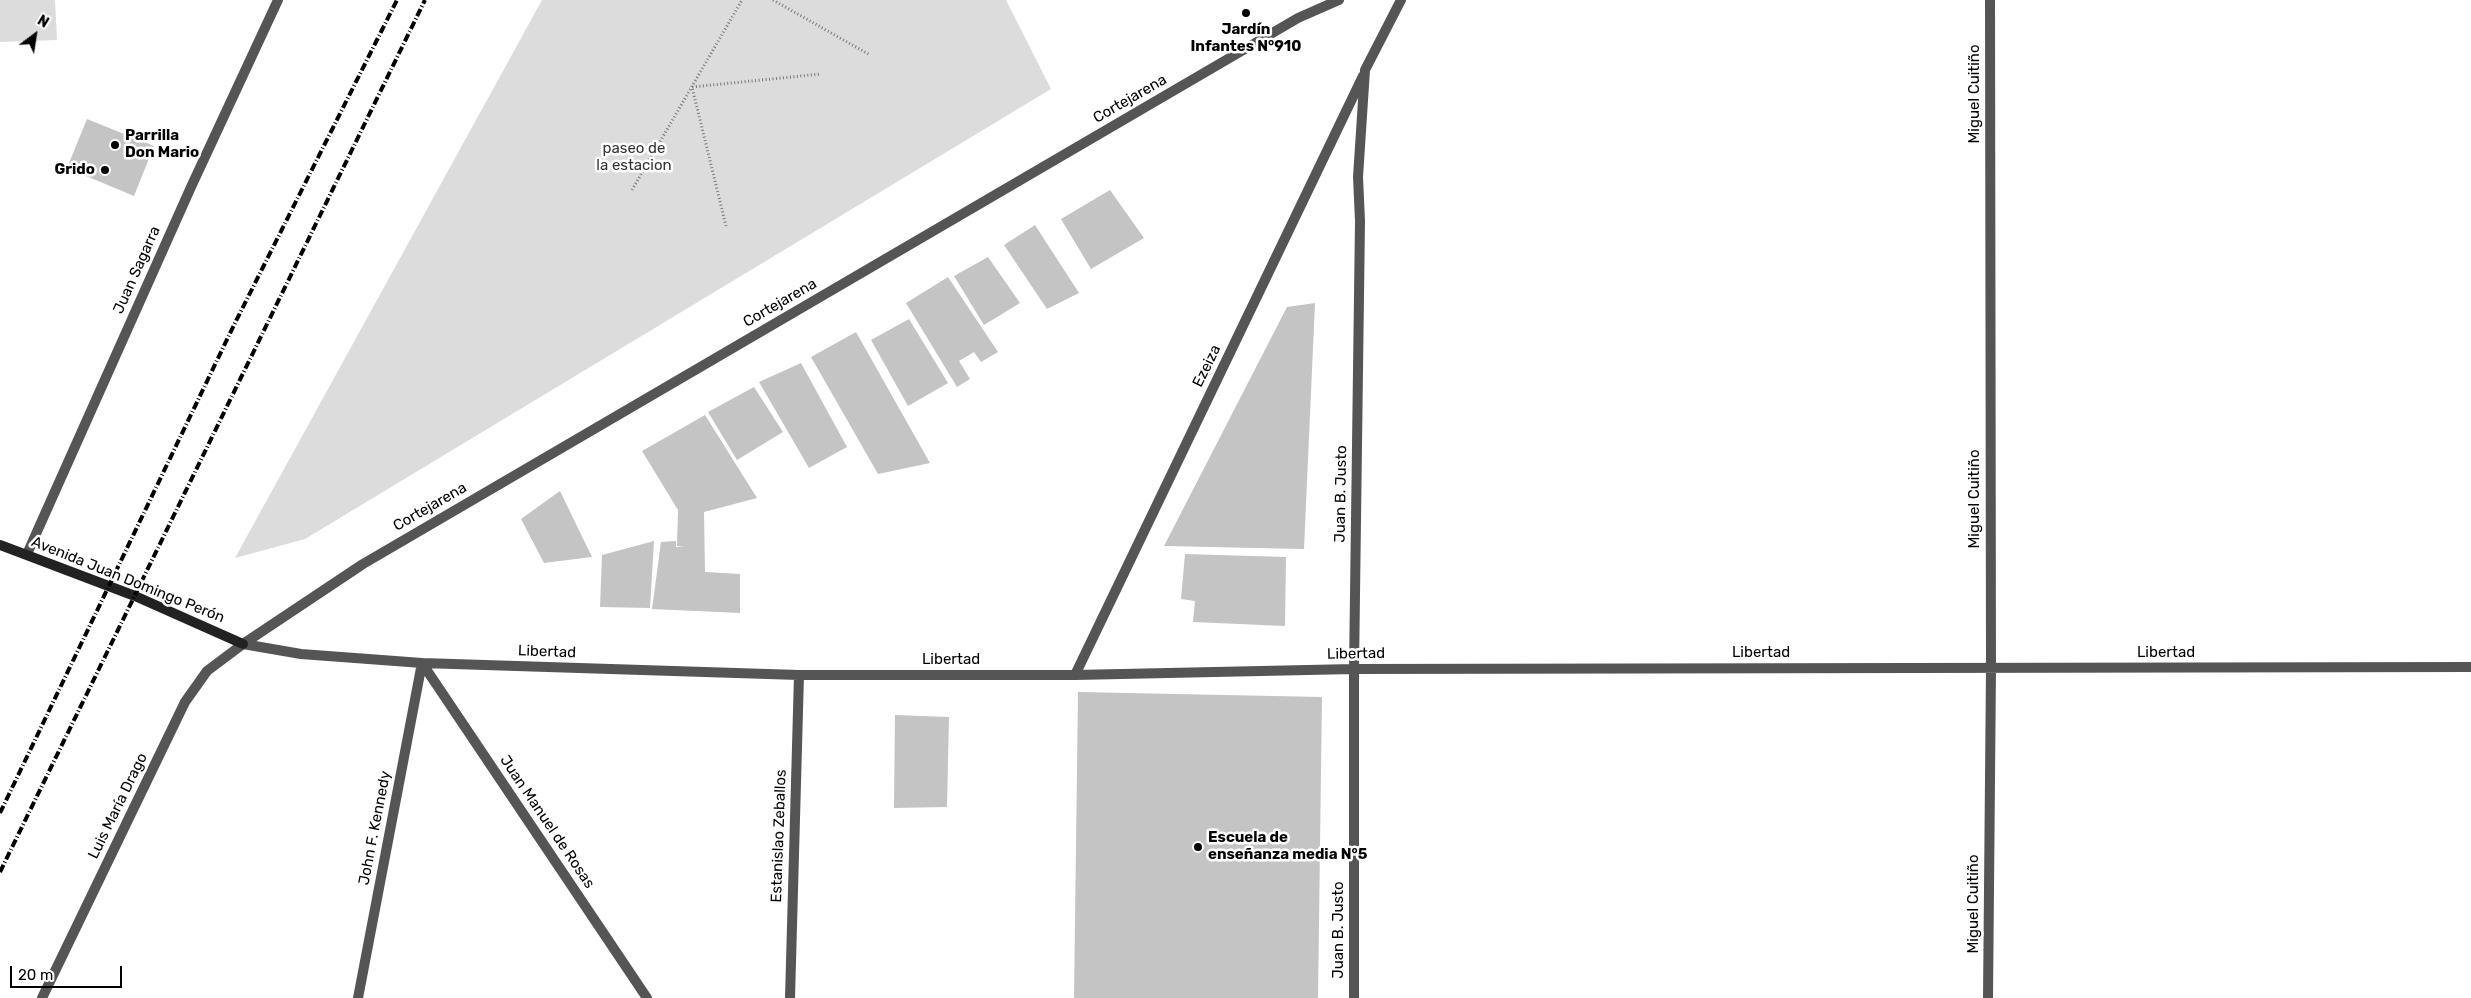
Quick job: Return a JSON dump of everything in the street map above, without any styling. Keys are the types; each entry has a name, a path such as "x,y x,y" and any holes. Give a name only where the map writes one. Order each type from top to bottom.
{"main road":[{"name":"Avenida Juan Domingo Perón","path":"0,545 158,605 243,644"}],"street":[{"name":"Juan Sagarra","path":"27,554 191,186 278,0"},
{"name":"Cortejarena","path":"243,644 322,590 397,544 1298,18 1339,0"},
{"name":"Juan B. Justo","path":"1354,998 1354,669 1360,221 1358,177 1366,70 1402,0"},
{"name":"Miguel Cuitiño","path":"1988,998 1990,0"},
{"name":"Ezeiza","path":"1075,675 1366,70"},
{"name":"Libertad","path":"243,644 301,654 422,663 799,675 1075,675 1354,669 2471,667"},
{"name":"Luis María Drago","path":"42,998 185,702 207,671 243,644"},
{"name":"John F. Kennedy","path":"358,998 422,663"},
{"name":"Juan Manuel de Rosas","path":"422,663 647,998"},
{"name":"Estanislao Zeballos","path":"790,998 799,675"}],"path":[{"path":"632,190 742,0"},
{"path":"773,0 870,55"},
{"path":"692,87 822,74"},
{"path":"692,87 726,226"}],"green space":[{"path":"0,0 55,0 57,40 0,42"},
{"name":"paseo de la estacion","path":"542,0 1006,0 1051,89 305,539 235,558"}],"building":[{"path":"87,119 154,146 134,196 67,168"},
{"path":"1110,190 1144,238 1091,269 1061,219"},
{"path":"1035,225 1079,293 1047,309 1004,245"},
{"path":"988,257 1020,303 984,325 954,276"},
{"path":"948,277 998,352 981,362 974,352 959,361 970,379 957,387 906,303"},
{"path":"1315,303 1304,549 1164,546 1287,307"},
{"path":"909,319 948,383 908,406 871,340"},
{"path":"856,332 930,463 878,474 811,357"},
{"path":"801,363 847,447 809,468 759,382"},
{"path":"754,387 783,432 737,460 708,412"},
{"path":"705,415 757,498 704,512 705,572 740,574 740,613 652,609 661,542 676,541 676,547 685,546 677,546 678,510 642,451"},
{"path":"560,491 592,557 544,563 521,519"},
{"path":"654,541 650,608 600,607 602,555"},
{"path":"1185,554 1286,557 1285,626 1193,622 1195,601 1181,599"},
{"name":"Escuela de enseñanza media N°5","path":"1078,692 1322,697 1318,998 1074,998"},
{"path":"895,715 949,717 947,807 894,808"}],"railway":[{"path":"0,813 233,327 397,0"},
{"path":"0,872 425,0"}],"place":[{"name":"Jardín Infantes N°910","path":"1246,13"},
{"name":"Parrilla Don Mario","path":"115,145"},
{"name":"Grido","path":"105,170"},
{"name":"Escuela de enseñanza media N°5","path":"1198,847"}]}
